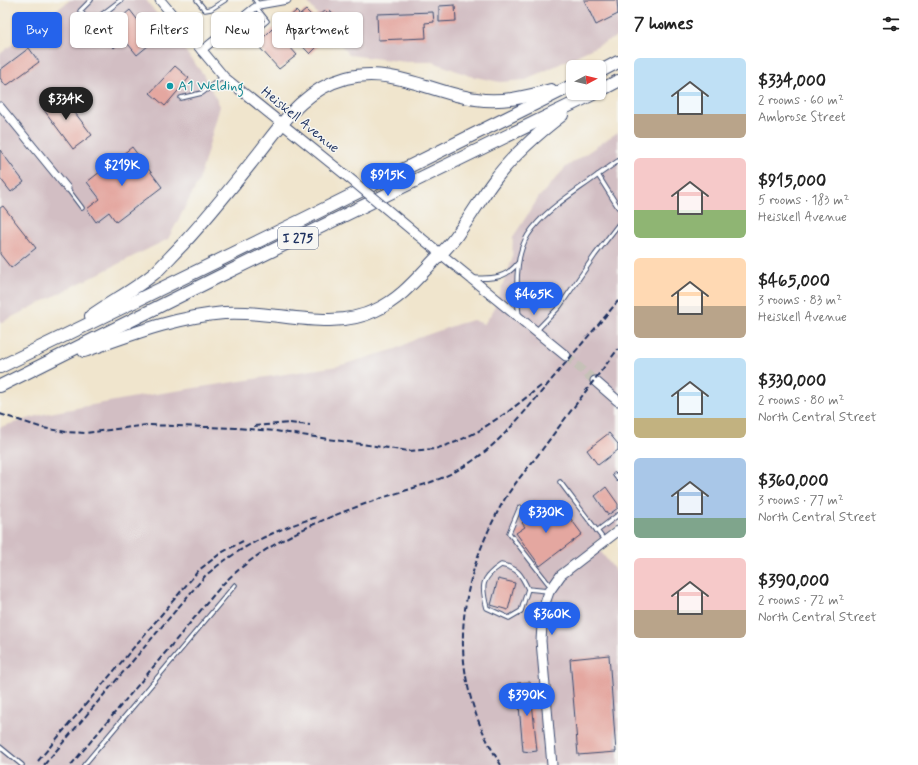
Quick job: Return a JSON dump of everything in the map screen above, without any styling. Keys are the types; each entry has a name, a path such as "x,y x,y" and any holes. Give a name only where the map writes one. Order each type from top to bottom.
{"highway":[{"path":"606,68 618,62"},
{"path":"51,342 131,290 156,271 185,242 282,122 300,102 323,86 347,78 372,74 395,77 476,99 501,100 528,96 566,86"},
{"path":"606,87 618,81"},
{"name":"I 275","path":"0,367 566,87"},
{"name":"I 275","path":"1,386 34,368 581,100"},
{"path":"34,368 141,331 189,317 225,313 260,313 329,321 352,319 377,310 411,286 459,233 493,181 520,151 551,124 584,100"}],"street":[{"name":"Heiskell Avenue","path":"160,0 224,77 282,122 566,356"},
{"path":"248,12 257,4 287,0"},
{"path":"201,51 211,43"},
{"path":"0,106 67,188"},
{"path":"595,380 618,401"},
{"path":"552,765 541,635 543,609 550,590 561,574 618,531"}],"lane":[{"path":"91,0 80,8 80,11 90,23 121,0"},
{"path":"198,0 205,10 211,9 225,0"},
{"path":"182,98 202,93 224,77"},
{"path":"519,317 516,282 519,262 527,236 548,213 618,161"},
{"path":"598,175 618,206"},
{"path":"67,188 82,208"},
{"path":"536,331 560,306 595,255 618,225"},
{"path":"472,278 502,276 511,272 519,262"},
{"path":"615,475 618,479"},
{"path":"560,482 604,541"},
{"path":"520,507 509,533 550,590"},
{"path":"596,531 618,515"},
{"path":"501,565 513,567 522,576 528,589 521,610 509,618 487,608 482,589 490,572 501,565"},
{"path":"84,765 235,585"},
{"path":"528,589 550,590"},
{"path":"0,747 22,765"}],"shaded area":[{"path":"70,0 146,0 155,12 136,12 136,48 183,48 203,74 220,106 199,181 168,239 0,323 0,54 12,45 12,48 62,48 62,12 54,12"},
{"path":"306,0 618,0 618,36 526,80 500,82 470,76 433,62 406,62 349,55 344,48 363,48 363,12 315,12"},
{"path":"618,132 618,525 594,543 618,574 618,765 0,765 0,427 44,414 136,397 338,366 396,349 418,338 458,324 473,320 484,324 493,311 512,260 513,237 539,197 566,167"}],"building":[{"path":"584,0 617,0 618,14 596,25"},
{"path":"455,5 456,21 439,22 439,6"},
{"path":"130,10 136,18 136,48 146,48 137,55 128,44 128,12"},
{"path":"433,12 434,22 425,23 426,38 378,40 377,14"},
{"path":"272,29 272,48 291,48 297,55 279,69 260,48 264,48 264,37"},
{"path":"29,48 39,62 6,86 0,78 0,70"},
{"path":"304,48 316,48 310,54"},
{"name":"A1 Welding","path":"175,66 189,78 165,106 150,93"},
{"path":"59,92 92,135 73,149 41,106"},
{"path":"132,147 162,187 116,222 109,212 96,222 87,209 100,199 87,182"},
{"path":"0,150 24,182 11,192 0,178"},
{"path":"3,206 36,248 11,268 0,254 0,208"},
{"path":"609,433 618,444 618,450 598,465 587,450"},
{"path":"606,487 618,504 618,508 608,515 595,496"},
{"path":"536,500 555,525 568,515 582,534 540,566 516,533 525,527 522,523 524,521 521,517 532,508 529,505"},
{"path":"498,579 515,583 508,610 491,605"},
{"path":"609,655 616,752 578,755 570,659"},
{"path":"530,682 537,751 530,752 523,751 517,683"}],"tunnel":[{"path":"566,356 595,381"}],"railway":[{"path":"71,765 222,585 240,569 258,555 278,543 319,522 385,497 439,479 470,463 495,443 517,420 618,301"},
{"path":"501,765 483,732 471,699 465,666 463,634 466,601 474,568 487,535 503,502 515,484 618,349"},
{"path":"0,414 43,428 66,432 86,433 147,425 236,428 275,431 408,451 435,449 456,442 477,432 509,411 541,386"},
{"path":"254,426 289,423 310,425"},
{"path":"44,765 205,576 231,556 258,540 317,517"},
{"path":"38,761 199,570 221,553 243,541"}],"place":[{"name":"A1 Welding","path":"170,86"}]}
